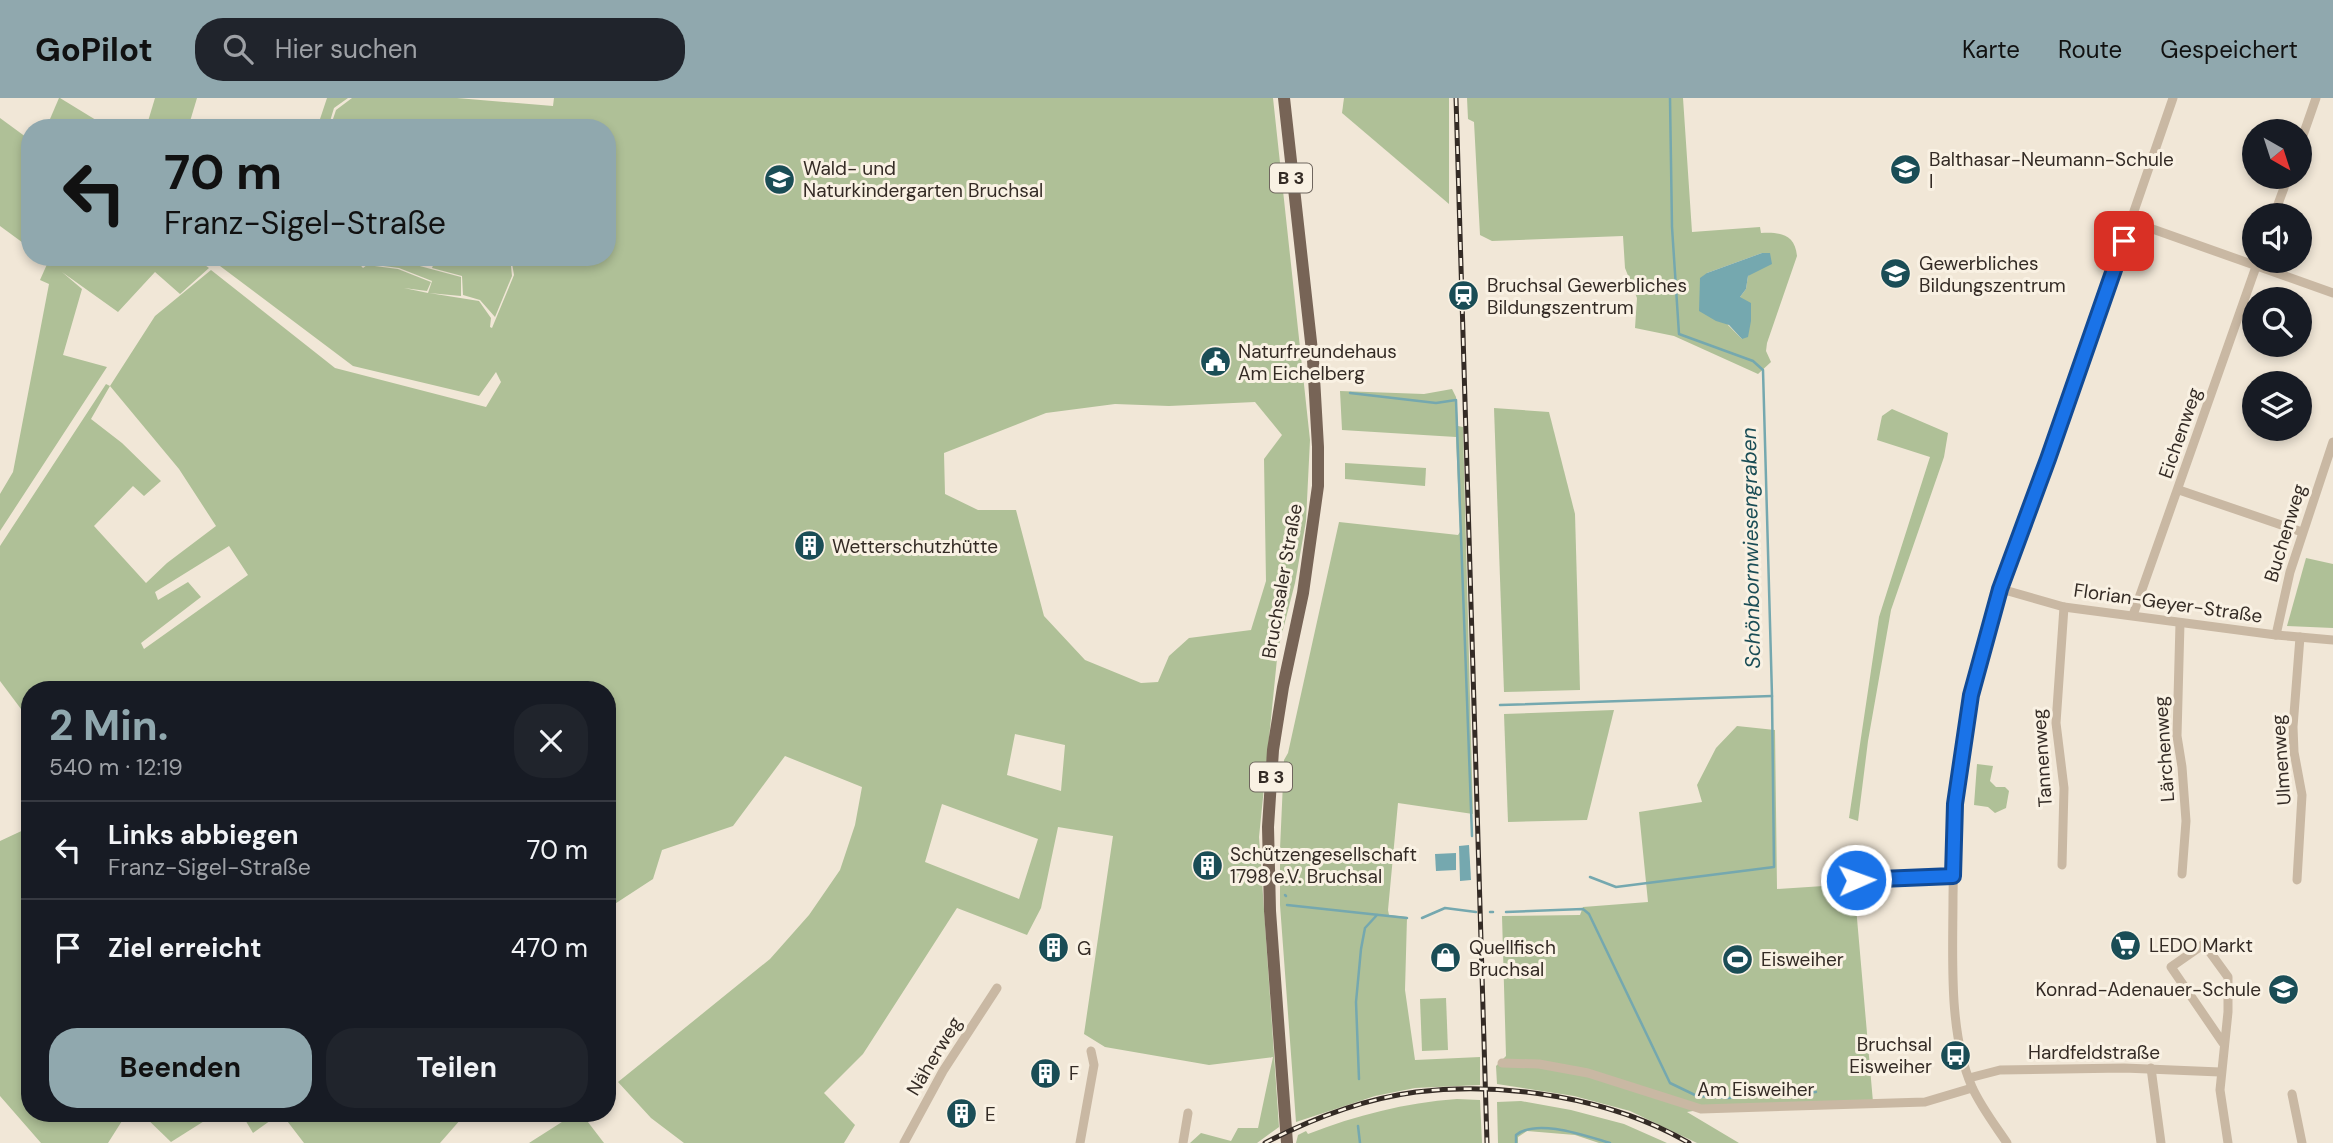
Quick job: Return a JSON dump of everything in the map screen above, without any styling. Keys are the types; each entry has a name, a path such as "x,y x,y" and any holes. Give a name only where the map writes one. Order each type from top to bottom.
{"main road":[{"name":"Bruchsaler Straße","path":"1284,98 1313,360 1318,447 1318,486 1303,593 1273,750 1268,827 1270,911 1287,1143"}],"street":[{"path":"2007,1143 1972,1088 1961,1052 1956,1022 1953,876 1955,804 1964,726 2000,589 2173,98"},
{"path":"2309,119 2316,98"},
{"path":"2130,221 2242,258"},
{"name":"Eichenweg","path":"2133,615 2254,273"},
{"path":"2282,273 2333,293"},
{"name":"Buchenweg","path":"2276,635 2290,572 2333,442"},
{"path":"2179,490 2302,532"},
{"name":"Florian-Geyer-Straße","path":"2000,589 2064,607 2333,640"},
{"name":"Tannenweg","path":"2062,865 2064,788 2056,723 2064,607"},
{"name":"Lärchenweg","path":"2180,622 2177,736 2186,821 2182,874"},
{"name":"Ulmenweg","path":"2297,880 2302,795 2294,752 2293,727 2300,637"},
{"path":"1856,880 1953,876"},
{"path":"2223,1043 2171,967 2204,944 2228,977 2228,1012 2220,1072 2228,1143"},
{"name":"Näherweg","path":"904,1143 943,1071 997,988"},
{"path":"1080,1143 1094,1065 1091,1051"},
{"name":"Am Eisweiher","path":"1502,1063 1539,1064 1588,1073 1701,1109 1926,1102 1972,1088"},
{"path":"2151,1068 2161,1143"},
{"name":"Hardfeldstraße","path":"1969,1078 2000,1070 2151,1068 2220,1072"},
{"path":"2292,1094 2302,1143"},
{"path":"1183,1143 1188,1113"}],"green space":[{"path":"59,98 94,119 50,119"},
{"path":"155,98 197,98 191,119 149,119"},
{"path":"327,98 348,98 334,108 331,119 320,119"},
{"path":"352,98 457,98 553,106 554,98 1273,98 1310,440 1306,521 1295,583 1278,649 1259,837 1279,1127 1257,1143 1190,1143 1201,1133 1231,1141 1238,1128 1258,1128 1273,1057 1209,1065 1105,1047 1084,1034 1113,836 1058,827 1041,908 1027,935 957,908 863,1054 824,1093 855,1125 844,1143 684,1143 651,1118 618,1082 770,959 809,915 840,870 855,825 862,787 785,756 733,826 662,850 653,879 616,903 616,681 21,681 21,709 0,681 0,546 106,384 110,386 155,316 211,270 335,368 486,407 501,382 496,372 479,396 353,366 220,266 375,266 398,269 431,282 427,291 404,288 428,293 432,281 399,268 383,266 420,266 461,277 461,296 429,293 479,301 491,318 492,328 514,275 512,266 616,266 616,119 333,119 336,110","holes":["110,386 179,469 216,526 167,563 146,583 94,526 133,486 144,496 161,481 122,443 91,419","1255,402 1282,435 1264,459 1266,581 1251,630 1189,638 1169,656 1158,682 1141,683 1085,660 1044,616 1016,510 978,510 945,494 944,453 1046,413 1115,404 1169,406","229,546 248,575 144,649 141,643 201,597 188,582 158,600 155,592","1015,734 1065,745 1061,791 1007,775","942,804 1038,839 1019,899 925,862"]},
{"path":"1344,98 1449,98 1449,204 1342,113"},
{"path":"1467,98 1683,98 1692,232 1760,227 1761,233 1774,233 1790,239 1796,249 1797,256 1767,343 1766,351 1771,362 1758,374 1674,336 1635,328 1637,298 1625,268 1623,236 1492,241 1480,235 1474,122 1468,119","holes":["1762,253 1770,253 1748,276 1746,289 1740,297 1742,339 1728,325 1707,273"]},
{"path":"0,118 21,133 21,241 0,226"},
{"path":"46,266 209,268 180,294 155,272 118,312 62,272 82,289 63,355 107,367 0,531 0,494 13,472 49,284 40,280"},
{"path":"511,266 512,276 495,317 480,300 463,295 462,276 432,268"},
{"path":"1452,389 1456,397 1458,426 1463,427 1473,814 1398,803 1388,910 1389,915 1407,917 1405,990 1415,1060 1480,1057 1480,1085 1415,1088 1375,1096 1296,1122 1280,905 1284,760 1288,753 1339,522 1458,535 1460,532 1456,437 1342,430 1340,391 1424,394"},
{"path":"1494,408 1549,412 1575,514 1580,690 1504,692"},
{"path":"1892,409 1948,433 1944,457 1891,610 1868,741 1858,821 1849,818 1879,617 1930,457 1877,440 1882,416"},
{"path":"1345,463 1426,468 1425,486 1345,479"},
{"path":"2306,558 2333,564 2333,628 2287,626"},
{"path":"1614,710 1587,820 1508,822 1504,714"},
{"path":"1737,726 1775,730 1777,889 1854,884 1873,1102 1716,1107 1687,1112 1739,1143 1697,1143 1630,1111 1574,1096 1497,1084 1496,1066 1506,1056 1502,916 1580,915 1583,907 1648,902 1639,812 1702,802 1697,785 1716,748"},
{"path":"1977,764 1993,766 1990,781 1996,787 2005,787 2009,791 2006,808 1995,813 1988,807 1974,805"},
{"path":"21,831 21,1120 0,1096 0,841"},
{"path":"1446,998 1448,1050 1422,1051 1420,999"},
{"path":"1457,1099 1480,1100 1482,1143 1296,1143 1298,1135 1306,1131 1308,1134 1344,1121 1399,1107"},
{"path":"1521,1101 1571,1110 1624,1124 1667,1143 1599,1143 1575,1135 1527,1131 1518,1137 1518,1143 1498,1143 1497,1102"},
{"path":"23,1122 121,1122 108,1143 41,1143"},
{"path":"150,1122 203,1122 171,1142"},
{"path":"246,1122 268,1122 253,1133"},
{"path":"288,1122 458,1122 440,1143 304,1143"},
{"path":"562,1122 588,1122 604,1143 529,1143"}],"water":[{"path":"1762,253 1770,253 1772,264 1748,276 1746,289 1740,297 1751,303 1751,321 1748,337 1742,339 1729,325 1699,311 1700,278"},
{"path":"1469,845 1471,880 1460,881 1459,846"},
{"path":"1456,853 1456,870 1436,871 1435,854"}],"waterway":[{"name":"Schönbornwiesengraben","path":"1590,877 1616,887 1774,867 1763,370 1753,361 1679,334 1672,227 1670,98"},
{"path":"1350,393 1436,403 1456,400 1472,836"},
{"path":"1500,705 1772,696"},
{"path":"1287,905 1407,918"},
{"path":"1422,918 1445,908 1476,912"},
{"path":"1506,912 1583,909 1589,914 1670,1083 1697,1096 1728,1098 1816,1092"},
{"path":"1359,1079 1356,1002 1361,949 1365,928 1377,915"},
{"path":"1358,1126 1360,1143"},
{"path":"1516,1143 1516,1135 1536,1128 1562,1130 1610,1143"}],"railway":[{"path":"1456,98 1487,1143"},
{"path":"1265,1143 1319,1118 1358,1105 1396,1095 1450,1089 1521,1091 1557,1096 1626,1114 1689,1143"}],"place":[{"name":"Balthasar-Neumann-Schule I","path":"1906,170"},
{"name":"Wald- und Naturkindergarten Bruchsal","path":"780,179"},
{"name":"Gewerbliches Bildungszentrum","path":"1896,274"},
{"name":"Bruchsal Gewerbliches Bildungszentrum","path":"1464,296"},
{"name":"Naturfreundehaus Am Eichelberg","path":"1215,362"},
{"name":"Wetterschutzhütte","path":"809,546"},
{"name":"Schützengesellschaft 1798 e.V. Bruchsal","path":"1207,865"},
{"name":"LEDO Markt","path":"2126,945"},
{"name":"G","path":"1054,948"},
{"name":"Quellfisch Bruchsal","path":"1446,958"},
{"name":"Eisweiher","path":"1738,959"},
{"name":"Konrad-Adenauer-Schule","path":"2284,989"},
{"name":"Bruchsal Eisweiher","path":"1955,1055"},
{"name":"F","path":"1046,1073"},
{"name":"E","path":"962,1114"}],"route":[{"path":"1856,880 1953,876 1955,804 1964,726 1971,695 2000,589 2124,241"}]}
